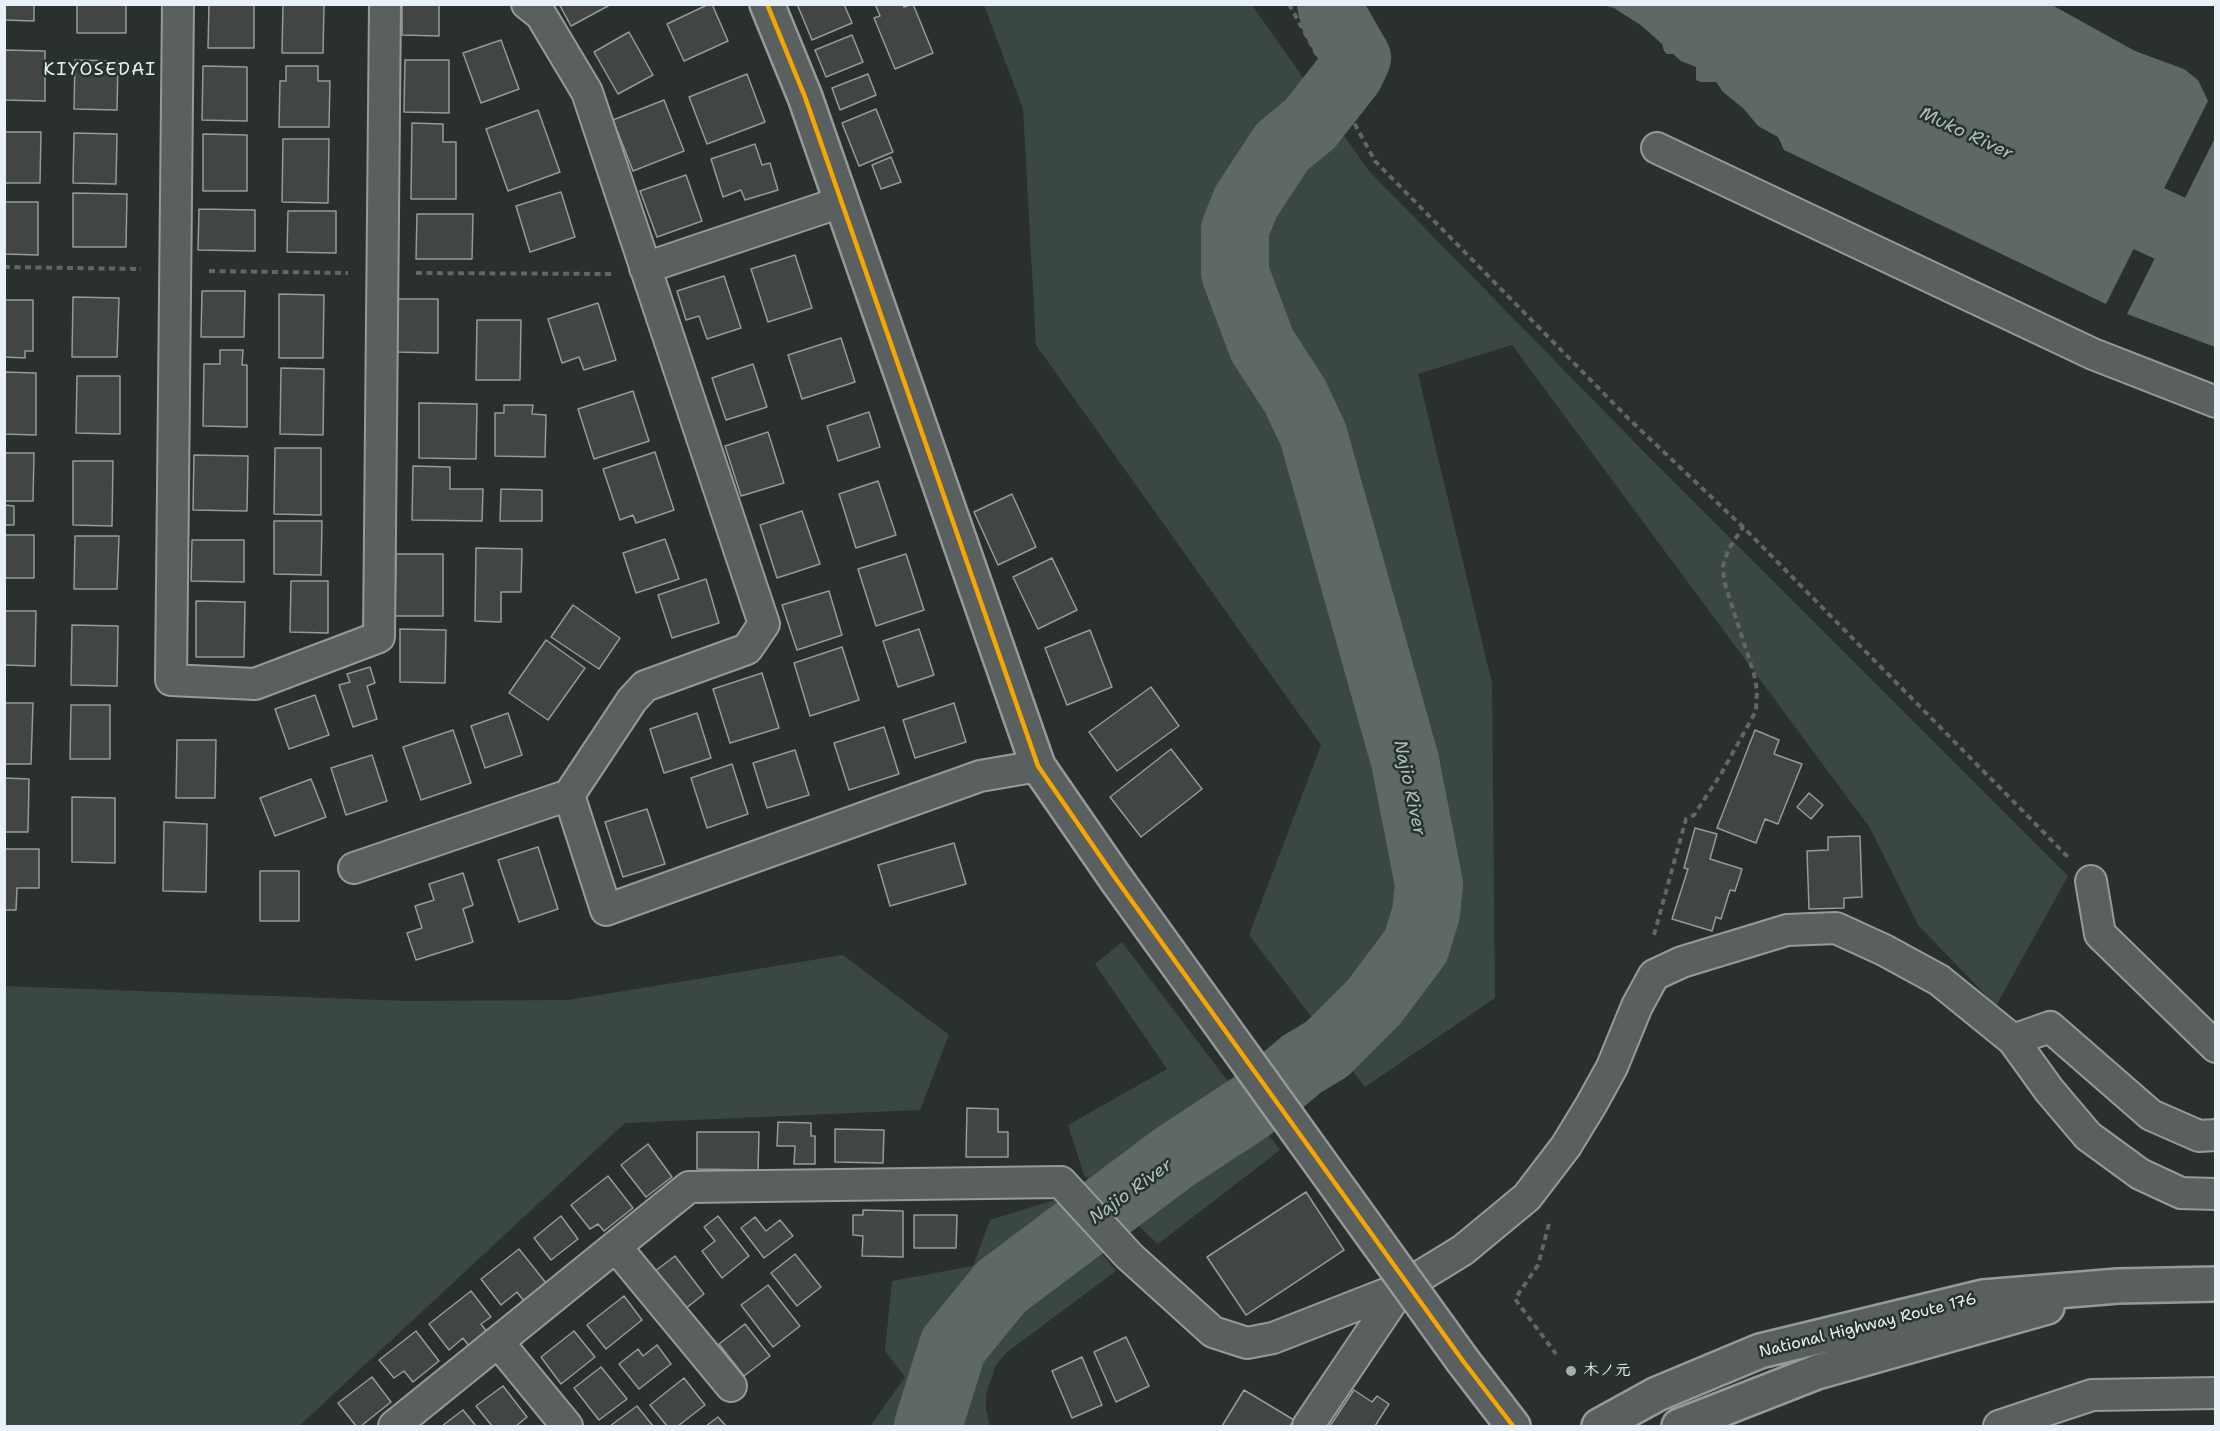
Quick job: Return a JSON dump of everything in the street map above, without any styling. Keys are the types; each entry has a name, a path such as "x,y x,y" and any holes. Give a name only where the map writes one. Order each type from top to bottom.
{"main road":[{"path":"767,4 806,97 1038,766 1116,879 1463,1361 1514,1426"},
{"name":"National Highway Route 176","path":"1599,1426 1657,1394 1760,1351 1983,1297 2118,1286 2216,1284"},
{"name":"National Highway Route 176","path":"1679,1426 1817,1372 2118,1286"}],"street":[{"path":"178,4 171,680 255,684 378,637 385,4"},
{"path":"354,868 569,795 632,700 645,686 747,649 764,624 632,271 587,93 541,15 527,4"},
{"path":"1657,148 2093,354 2216,402"},
{"path":"632,271 841,202"},
{"path":"569,795 606,910 980,776 1038,766"},
{"path":"2091,882 2100,934 2216,1047"},
{"path":"394,1426 689,1187 1061,1182 1129,1256 1213,1332 1247,1343 1273,1338 1401,1288 1463,1250 1527,1197 1566,1146 1612,1067 1637,1006 1654,975 1682,962 1787,930 1836,928 1884,950 1939,980 2013,1040 2049,1090 2088,1136 2140,1174 2181,1193 2216,1194"},
{"path":"2013,1040 2050,1028 2151,1116 2199,1136 2216,1135"},
{"path":"616,1247 731,1386"},
{"path":"1308,1426 1401,1288"},
{"path":"498,1342 567,1426"},
{"path":"2000,1426 2092,1395 2216,1393"}],"path":[{"path":"1289,4 1375,161 1629,419 1743,527 2049,836 2091,882"},
{"path":"4,267 382,273 632,271"},
{"path":"1652,943 1686,819 1694,815 1721,774 1756,711 1757,690 1754,674 1724,581 1723,566 1728,550 1743,527"},
{"path":"1550,1221 1538,1265 1515,1299 1556,1354"}],"shaded area":[{"path":"984,5 1252,5 1369,171 1652,460 2068,876 1996,1006 1918,925 1870,828 1512,345 1418,374 1492,683 1495,998 1365,1087 1249,935 1321,745 1036,345 1023,109"},
{"path":"1122,942 1280,1150 1158,1244 1084,1175 1068,1125 1167,1069 1095,964"},
{"path":"843,955 949,1035 920,1110 625,1123 299,1426 5,1426 5,986 408,1001 569,1000"},
{"path":"1057,1199 1116,1271 1006,1353 996,1365 986,1394 986,1409 990,1426 870,1426 905,1377 885,1351 892,1281 973,1266 990,1220"}],"water":[{"path":"1602,5 2052,5 2135,51 2184,69 2198,80 2208,101 2106,304 1784,150 1778,137 1758,126 1744,109 1723,92 1716,82 1696,80 1696,67 1681,61 1673,54 1667,54 1662,44 1642,26 1614,8"},
{"path":"2215,138 2215,347 2127,314"}],"building":[{"path":"4,4 34,4 34,21 4,20"},
{"path":"77,4 126,4 126,33 77,33"},
{"path":"209,4 254,4 254,48 208,48"},
{"path":"283,4 324,5 323,53 282,53"},
{"path":"402,4 439,4 439,36 402,35"},
{"path":"559,4 608,4 608,6 571,26"},
{"path":"712,4 728,41 684,61 667,24"},
{"path":"797,4 844,4 852,23 812,40"},
{"path":"875,4 903,4 904,7 913,4 933,53 895,69 874,18 880,16"},
{"path":"629,32 653,75 618,94 594,52"},
{"path":"852,35 863,62 826,77 815,50"},
{"path":"501,40 519,89 481,103 463,53"},
{"path":"4,50 45,51 45,101 4,100"},
{"path":"75,60 118,61 117,110 74,109"},
{"path":"405,60 449,60 449,113 404,112"},
{"path":"203,66 247,67 247,121 202,120"},
{"path":"286,66 318,66 318,81 330,81 329,127 279,127 280,81 286,81"},
{"path":"747,74 765,122 707,144 689,97"},
{"path":"868,74 876,95 840,110 832,88"},
{"path":"664,100 684,151 633,171 613,120"},
{"path":"876,109 893,152 859,166 842,123"},
{"path":"538,110 560,172 508,191 486,129"},
{"path":"412,123 443,124 443,142 456,142 456,199 411,199"},
{"path":"4,132 41,132 40,183 4,183"},
{"path":"74,133 117,134 116,184 73,183"},
{"path":"203,134 247,135 247,191 203,191"},
{"path":"283,139 329,139 328,203 282,202"},
{"path":"755,144 762,165 770,163 778,190 745,200 741,190 723,197 711,159"},
{"path":"891,157 901,182 881,189 872,165"},
{"path":"686,175 702,221 657,237 640,191"},
{"path":"561,192 575,237 530,252 516,206"},
{"path":"73,193 127,194 126,247 73,247"},
{"path":"4,202 38,202 38,255 4,254"},
{"path":"199,209 255,210 255,251 198,250"},
{"path":"288,211 336,211 336,253 287,252"},
{"path":"417,214 473,214 472,259 416,259"},
{"path":"795,255 812,308 768,322 751,269"},
{"path":"724,276 741,328 707,339 699,316 686,320 677,291"},
{"path":"202,291 245,291 244,337 201,337"},
{"path":"279,294 324,295 323,358 279,358"},
{"path":"73,297 119,298 117,357 72,357"},
{"path":"398,299 438,299 438,353 397,352"},
{"path":"4,300 33,300 33,351 25,351 25,358 4,357"},
{"path":"598,303 616,360 584,370 579,357 562,363 548,319"},
{"path":"477,320 521,320 520,380 476,380"},
{"path":"841,338 855,382 802,399 788,355"},
{"path":"220,350 243,350 242,365 247,365 247,427 203,426 204,364 220,364"},
{"path":"753,364 767,407 726,420 712,378"},
{"path":"281,368 324,369 323,435 280,434"},
{"path":"4,372 36,373 36,435 4,434"},
{"path":"77,376 120,376 120,434 76,433"},
{"path":"633,391 649,441 594,459 578,409"},
{"path":"419,403 477,404 476,459 419,458"},
{"path":"504,405 533,405 532,414 546,415 545,457 495,456 495,413 504,413"},
{"path":"869,412 880,447 838,461 827,426"},
{"path":"768,432 784,483 741,496 725,446"},
{"path":"275,448 321,448 321,515 274,514"},
{"path":"655,452 674,510 636,523 633,515 620,520 603,469"},
{"path":"4,453 34,453 33,501 4,501"},
{"path":"194,455 248,456 247,511 193,510"},
{"path":"73,461 113,461 112,526 73,525"},
{"path":"413,466 450,467 450,489 483,489 482,521 412,520"},
{"path":"878,481 896,535 856,548 839,494"},
{"path":"501,489 542,490 542,521 500,521"},
{"path":"1012,494 1036,547 998,565 974,512"},
{"path":"4,505 14,506 14,525 4,525"},
{"path":"802,511 820,564 777,578 760,525"},
{"path":"274,521 322,521 321,575 274,574"},
{"path":"4,535 34,535 34,578 4,578"},
{"path":"75,536 119,536 117,589 74,589"},
{"path":"665,539 679,579 636,593 623,553"},
{"path":"192,540 244,540 244,582 191,581"},
{"path":"476,548 522,549 521,592 501,592 501,622 475,621"},
{"path":"396,554 443,554 443,616 395,616"},
{"path":"906,554 924,610 876,626 858,569"},
{"path":"1052,558 1077,610 1038,629 1013,577"},
{"path":"706,579 719,623 672,638 658,595"},
{"path":"291,581 328,581 328,633 290,632"},
{"path":"829,591 842,635 797,650 782,605"},
{"path":"196,601 245,602 244,657 196,657"},
{"path":"573,605 620,638 599,669 551,637"},
{"path":"4,611 36,611 35,666 4,665"},
{"path":"72,625 118,626 117,686 71,685"},
{"path":"400,629 446,630 445,683 400,682"},
{"path":"919,629 934,675 898,687 883,641"},
{"path":"1090,630 1112,687 1067,705 1045,648"},
{"path":"546,640 585,668 548,720 509,693"},
{"path":"842,647 859,700 810,716 794,663"},
{"path":"370,667 375,683 367,686 377,719 353,727 339,685 350,682 347,674"},
{"path":"762,673 779,728 730,743 713,689"},
{"path":"1151,687 1179,726 1117,771 1089,732"},
{"path":"315,695 329,735 289,749 275,709"},
{"path":"4,703 33,703 31,764 4,764"},
{"path":"954,703 966,742 915,758 903,720"},
{"path":"71,705 110,705 110,759 70,759"},
{"path":"508,713 522,755 485,768 471,726"},
{"path":"697,713 711,758 664,773 650,729"},
{"path":"884,727 899,774 849,790 834,743"},
{"path":"453,730 471,783 421,800 403,747"},
{"path":"1755,730 1779,740 1774,754 1802,764 1778,824 1765,819 1756,843 1717,828"},
{"path":"177,740 216,740 215,798 176,798"},
{"path":"1171,749 1202,789 1141,837 1110,797"},
{"path":"795,750 809,795 767,808 753,763"},
{"path":"372,755 387,801 346,815 331,768"},
{"path":"732,764 748,814 707,828 691,778"},
{"path":"4,778 29,779 28,832 4,832"},
{"path":"311,779 326,817 275,836 260,798"},
{"path":"1809,793 1823,805 1811,819 1797,807"},
{"path":"72,797 115,798 115,863 72,862"},
{"path":"647,809 665,864 623,877 605,822"},
{"path":"164,822 207,824 206,892 163,891"},
{"path":"1695,828 1717,834 1710,859 1742,869 1735,891 1730,890 1721,919 1716,917 1712,931 1672,919 1688,869 1684,868"},
{"path":"1860,836 1862,897 1844,898 1844,908 1809,909 1807,851 1828,850 1828,837"},
{"path":"954,843 966,884 890,906 878,865"},
{"path":"538,847 558,909 519,922 498,860"},
{"path":"4,849 39,849 39,888 17,888 16,910 4,910"},
{"path":"260,871 299,871 299,921 260,921"},
{"path":"463,873 473,905 463,909 473,942 416,960 407,933 422,928 415,906 434,900 429,884"},
{"path":"967,1108 998,1109 998,1132 1008,1132 1008,1157 966,1157"},
{"path":"778,1122 811,1123 811,1136 815,1136 815,1164 794,1164 795,1146 777,1146"},
{"path":"835,1129 884,1130 883,1163 835,1162"},
{"path":"697,1132 759,1132 758,1170 697,1169"},
{"path":"648,1144 672,1177 646,1197 621,1165"},
{"path":"608,1176 633,1208 604,1231 598,1224 590,1229 571,1205"},
{"path":"1306,1192 1344,1250 1246,1315 1207,1257"},
{"path":"863,1210 903,1211 903,1257 862,1256 863,1236 853,1235 853,1215 863,1215"},
{"path":"914,1215 957,1215 956,1248 914,1248"},
{"path":"561,1216 578,1239 551,1260 534,1238"},
{"path":"718,1216 749,1256 722,1278 702,1251 715,1241 704,1227"},
{"path":"755,1217 766,1231 780,1220 793,1236 764,1258 741,1228"},
{"path":"519,1249 546,1283 524,1301 517,1292 501,1305 481,1279"},
{"path":"795,1254 821,1287 797,1306 771,1273"},
{"path":"675,1256 704,1294 685,1309 655,1271"},
{"path":"768,1285 800,1326 773,1347 741,1305"},
{"path":"471,1291 491,1317 481,1324 487,1332 469,1346 463,1338 449,1350 429,1324"},
{"path":"624,1296 642,1320 606,1349 587,1325"},
{"path":"745,1324 770,1356 744,1376 719,1344"},
{"path":"416,1331 439,1361 413,1382 404,1371 394,1378 379,1360"},
{"path":"574,1331 595,1357 561,1384 541,1357"},
{"path":"1126,1337 1149,1386 1116,1402 1094,1352"},
{"path":"657,1345 671,1364 639,1389 619,1364 638,1349 643,1356"},
{"path":"1082,1357 1102,1405 1072,1418 1052,1371"},
{"path":"601,1367 627,1399 599,1420 574,1388"},
{"path":"372,1377 391,1402 361,1426 356,1426 338,1403"},
{"path":"684,1378 705,1405 678,1426 667,1426 650,1405"},
{"path":"503,1386 527,1417 516,1426 492,1426 476,1406"},
{"path":"1244,1390 1294,1420 1290,1426 1222,1426"},
{"path":"1354,1390 1372,1402 1377,1396 1389,1404 1375,1426 1330,1426"},
{"path":"637,1406 653,1426 610,1426"},
{"path":"463,1410 476,1426 442,1426"},
{"path":"718,1417 726,1426 706,1426"}],"waterway":[{"name":"Najio River","path":"928,1426 953,1346 1001,1287 1173,1158 1252,1106 1302,1064 1327,1049 1374,1002 1416,946 1426,913 1429,884 1405,761 1313,434 1295,396 1262,345 1235,273 1235,229 1246,202 1282,147 1310,124 1350,73 1357,58 1335,20 1331,4"},
{"name":"Muko River","path":"2065,180 2178,232 2216,244"}],"transit line":[{"path":"767,4 805,97 1038,766 1116,879 1463,1361 1513,1426"}],"place":[{"name":"木ノ元","path":"1571,1371"}],"district":[{"name":"KIYOSEDAI","path":"100,70"}]}
